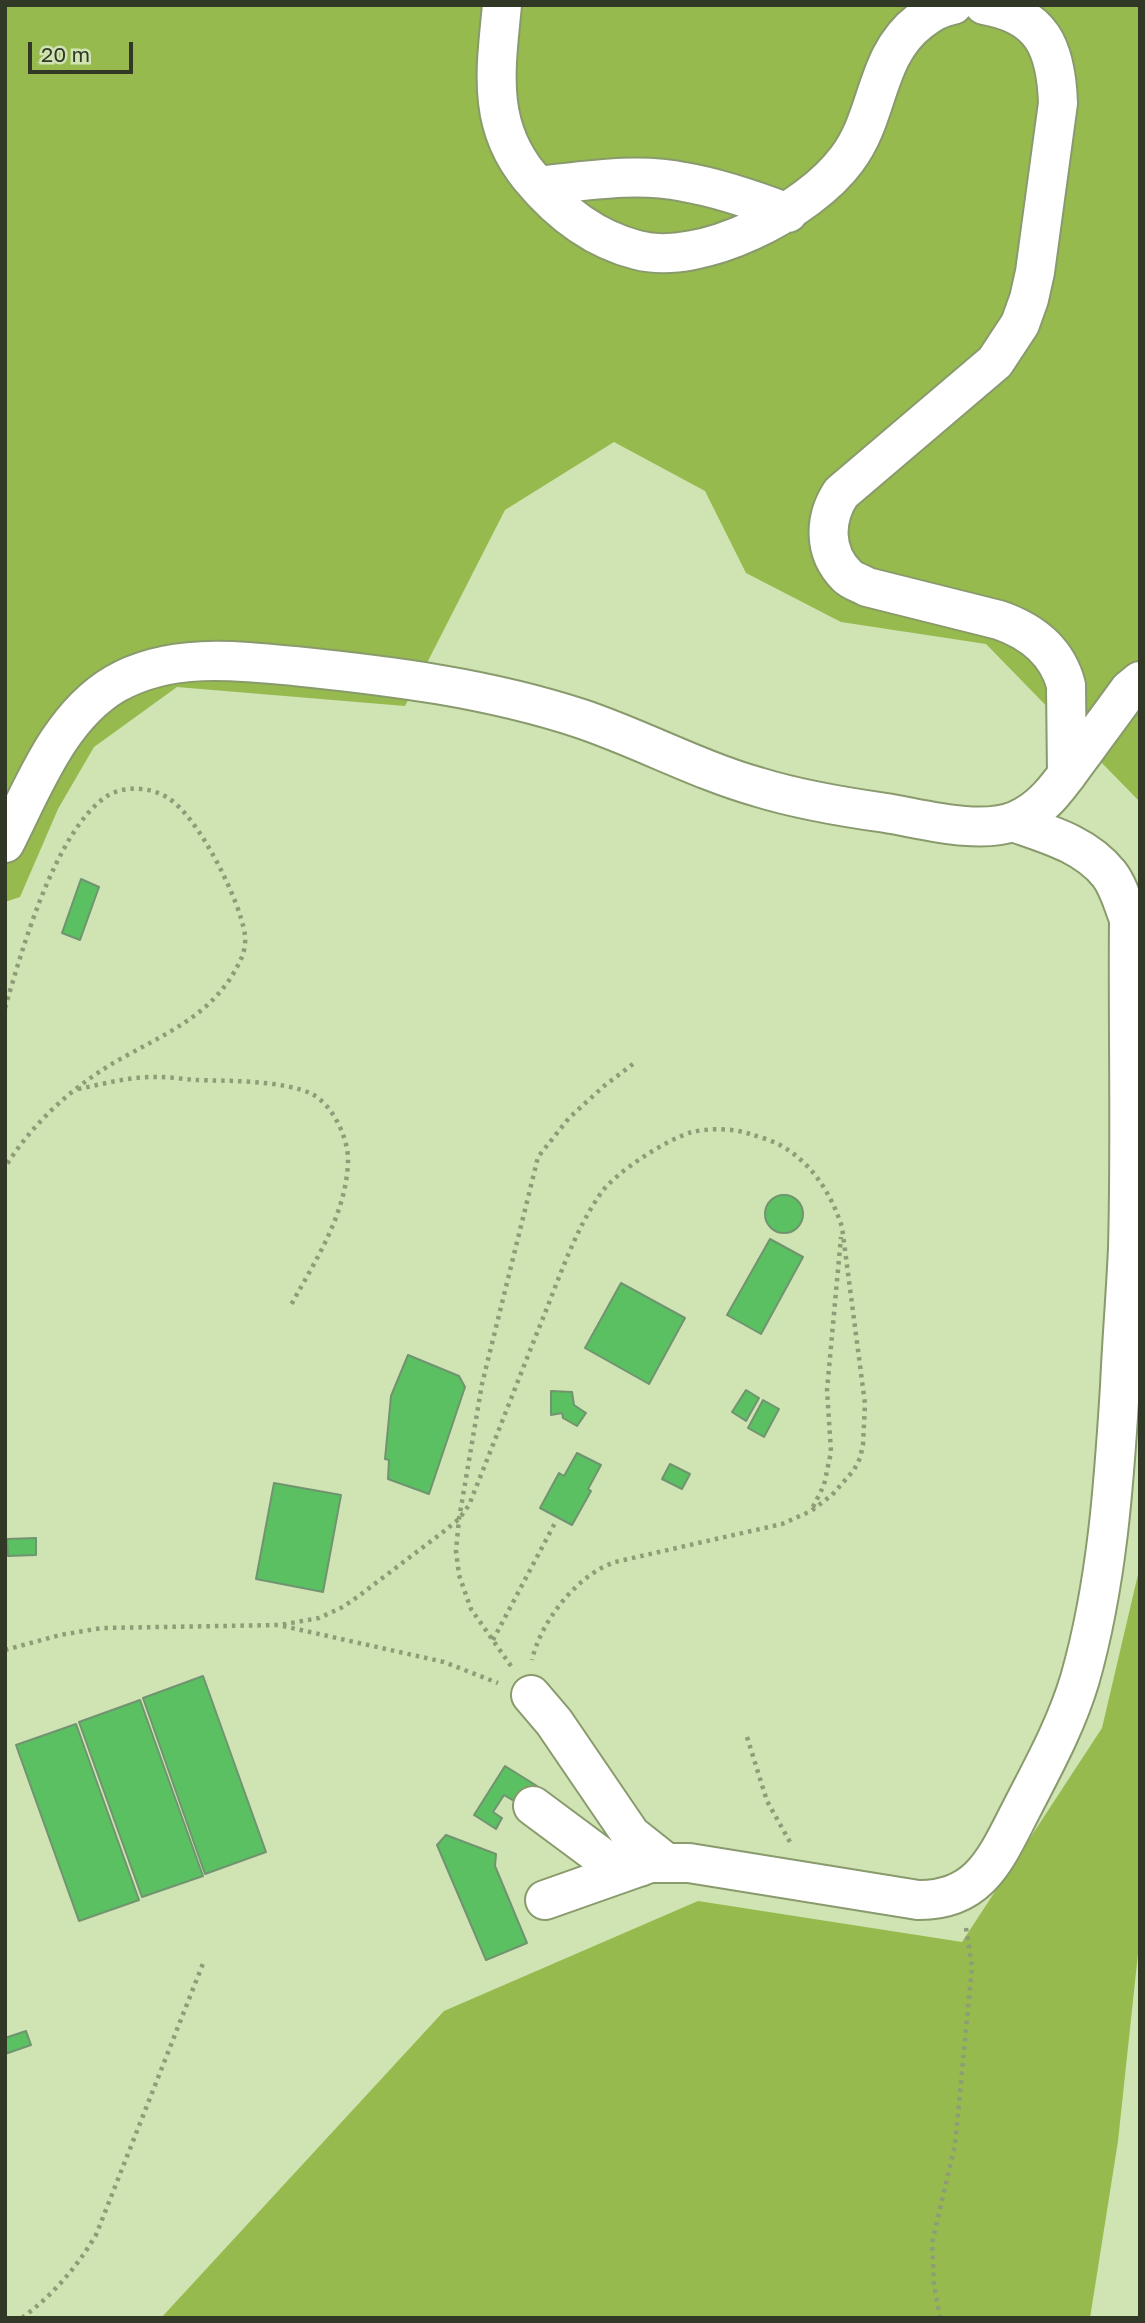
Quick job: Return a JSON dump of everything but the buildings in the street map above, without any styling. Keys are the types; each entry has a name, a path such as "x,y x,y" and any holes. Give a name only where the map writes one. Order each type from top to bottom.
{"street":[{"path":"502,5 496,76 497,103 510,149 538,186 582,226 639,251 672,253 703,248 747,233 788,213 821,186 848,159 866,123 883,70 894,47 909,29 924,18 942,7 953,5"},
{"path":"984,5 1017,14 1031,22 1046,45 1057,76 1056,116 1029,299 1020,324 995,362 841,493 833,505 828,521 828,542 837,563 848,577 867,587 1018,626 1046,647 1063,673 1066,685 1067,775"},
{"path":"538,186 648,178 682,181 741,195 788,213"},
{"path":"5,843 46,762 85,707 116,683 142,672 168,666 215,661 262,663 444,684 583,720 730,778 799,798 967,826 996,826 1013,822 1045,803 1129,690 1140,681"},
{"path":"533,1806 607,1861 652,1864 684,1862 918,1900 943,1899 961,1893 974,1884 1004,1841 1063,1729 1091,1635 1108,1534 1115,1469 1128,1249 1129,919 1109,873 1090,856 1064,839 1013,822"},
{"path":"531,1695 554,1722 652,1864"},
{"path":"545,1899 652,1864"}],"path":[{"path":"5,1008 23,945 74,830 108,796 118,791 133,788 169,798 193,822 226,880 239,910 245,937 242,957 229,982 208,1006 186,1024 113,1063 74,1090 43,1116 21,1142 5,1167"},
{"path":"531,1695 464,1595 456,1551 458,1519 482,1384 538,1157 569,1118 633,1064"},
{"path":"74,1090 156,1076 247,1082 289,1088 313,1095 326,1104 337,1119 348,1160 344,1189 334,1223 291,1306"},
{"path":"5,1650 60,1635 102,1628 280,1625 319,1618 343,1607 458,1519 469,1505 558,1280 589,1212 618,1175 651,1152 690,1133 714,1129 742,1131 779,1144 819,1179 835,1205 842,1227 865,1404 860,1458 832,1495 811,1511 782,1524 615,1562 590,1574 575,1587 535,1647 529,1676 531,1695"},
{"path":"811,1511 824,1485 831,1452 827,1390 842,1227"},
{"path":"493,1640 556,1521"},
{"path":"280,1625 444,1662 531,1695"},
{"path":"747,1737 767,1801 786,1838 821,1885"},
{"path":"940,2318 934,2285 932,2243 955,2145 972,1967 961,1893"},
{"path":"22,2318 46,2300 76,2267 96,2235 204,1961"}],"green space":[{"path":"5,5 1140,5 1140,802 986,644 841,622 746,573 705,491 614,442 505,510 405,706 177,687 94,747 58,809 20,897 5,902"},
{"path":"1140,1566 1140,1935 1118,2141 1090,2318 161,2318 444,2011 698,1901 962,1942 1102,1728"}]}
